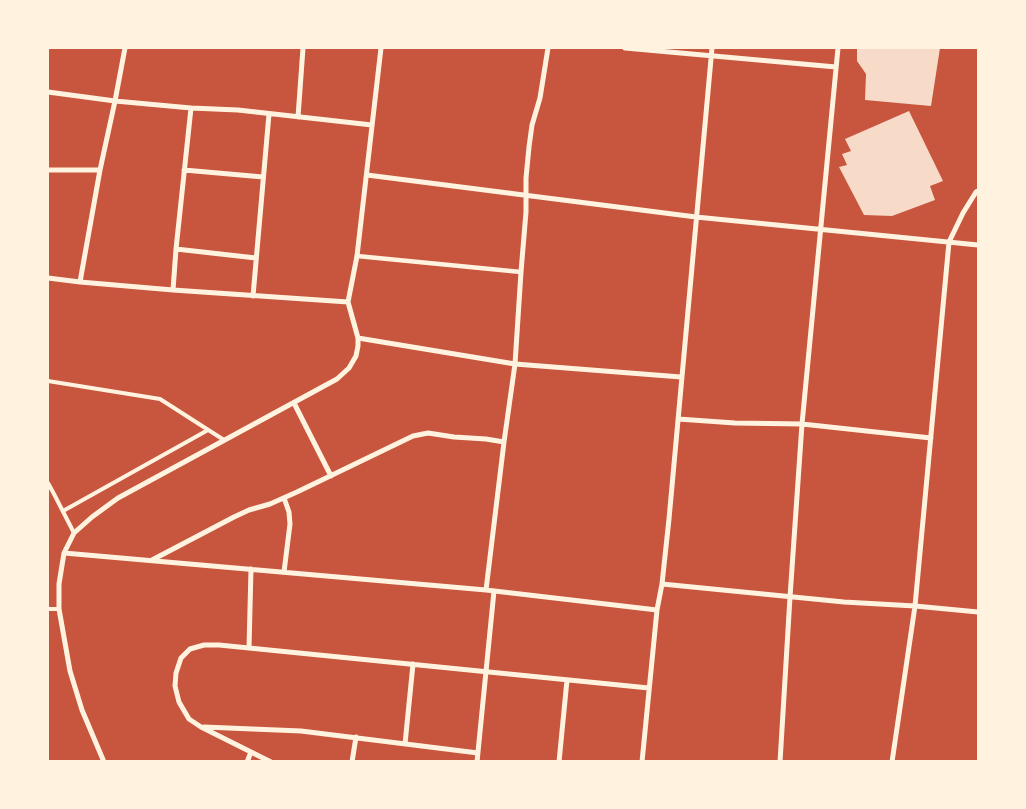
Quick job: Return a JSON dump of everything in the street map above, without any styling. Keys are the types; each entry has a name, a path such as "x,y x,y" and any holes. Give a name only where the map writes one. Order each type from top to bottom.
{"street":[{"path":"80,282 124,48"},
{"path":"298,117 304,48"},
{"path":"104,762 82,710 70,671 59,609 59,584 64,553 74,532 118,498 294,403 337,378 349,368 356,356 358,338 348,302 357,256 381,48"},
{"path":"486,590 515,364 527,165 532,125 540,98 548,48"},
{"path":"625,48 836,67"},
{"path":"642,762 657,610 662,584 712,48"},
{"path":"780,762 802,424 838,48"},
{"path":"48,92 372,125"},
{"path":"172,290 191,108"},
{"path":"253,296 269,114"},
{"path":"48,170 100,170"},
{"path":"184,170 263,178"},
{"path":"367,175 696,217 978,245"},
{"path":"892,762 915,606 950,242 963,213 978,191"},
{"path":"176,249 256,258"},
{"path":"357,256 521,272"},
{"path":"48,278 172,290 348,302"},
{"path":"358,338 515,364 681,377"},
{"path":"294,403 331,476"},
{"path":"678,418 735,423 802,424 930,438"},
{"path":"152,560 234,517 284,498 413,436 428,433 454,437 486,438 504,442"},
{"path":"284,498 289,512 290,524 284,572"},
{"path":"64,553 486,590 657,610"},
{"path":"249,648 251,569"},
{"path":"662,584 790,598 978,612"},
{"path":"477,762 494,591"},
{"path":"271,762 201,727 189,719 179,702 176,673 181,658 190,649 204,645 249,648 649,688"},
{"path":"405,744 413,664"},
{"path":"559,762 567,680"},
{"path":"201,727 301,731 478,753"},
{"path":"352,762 356,737"},
{"path":"248,762 251,752"}],"lane":[{"path":"48,381 160,399 225,440"},
{"path":"63,511 208,430"},
{"path":"48,483 74,532"},
{"path":"48,609 59,609"}],"building":[{"path":"857,48 940,48 931,106 865,100 866,74 857,61"},
{"path":"909,111 943,181 930,186 935,200 892,216 864,215 839,167 847,165 842,154 851,151 845,139"}]}
